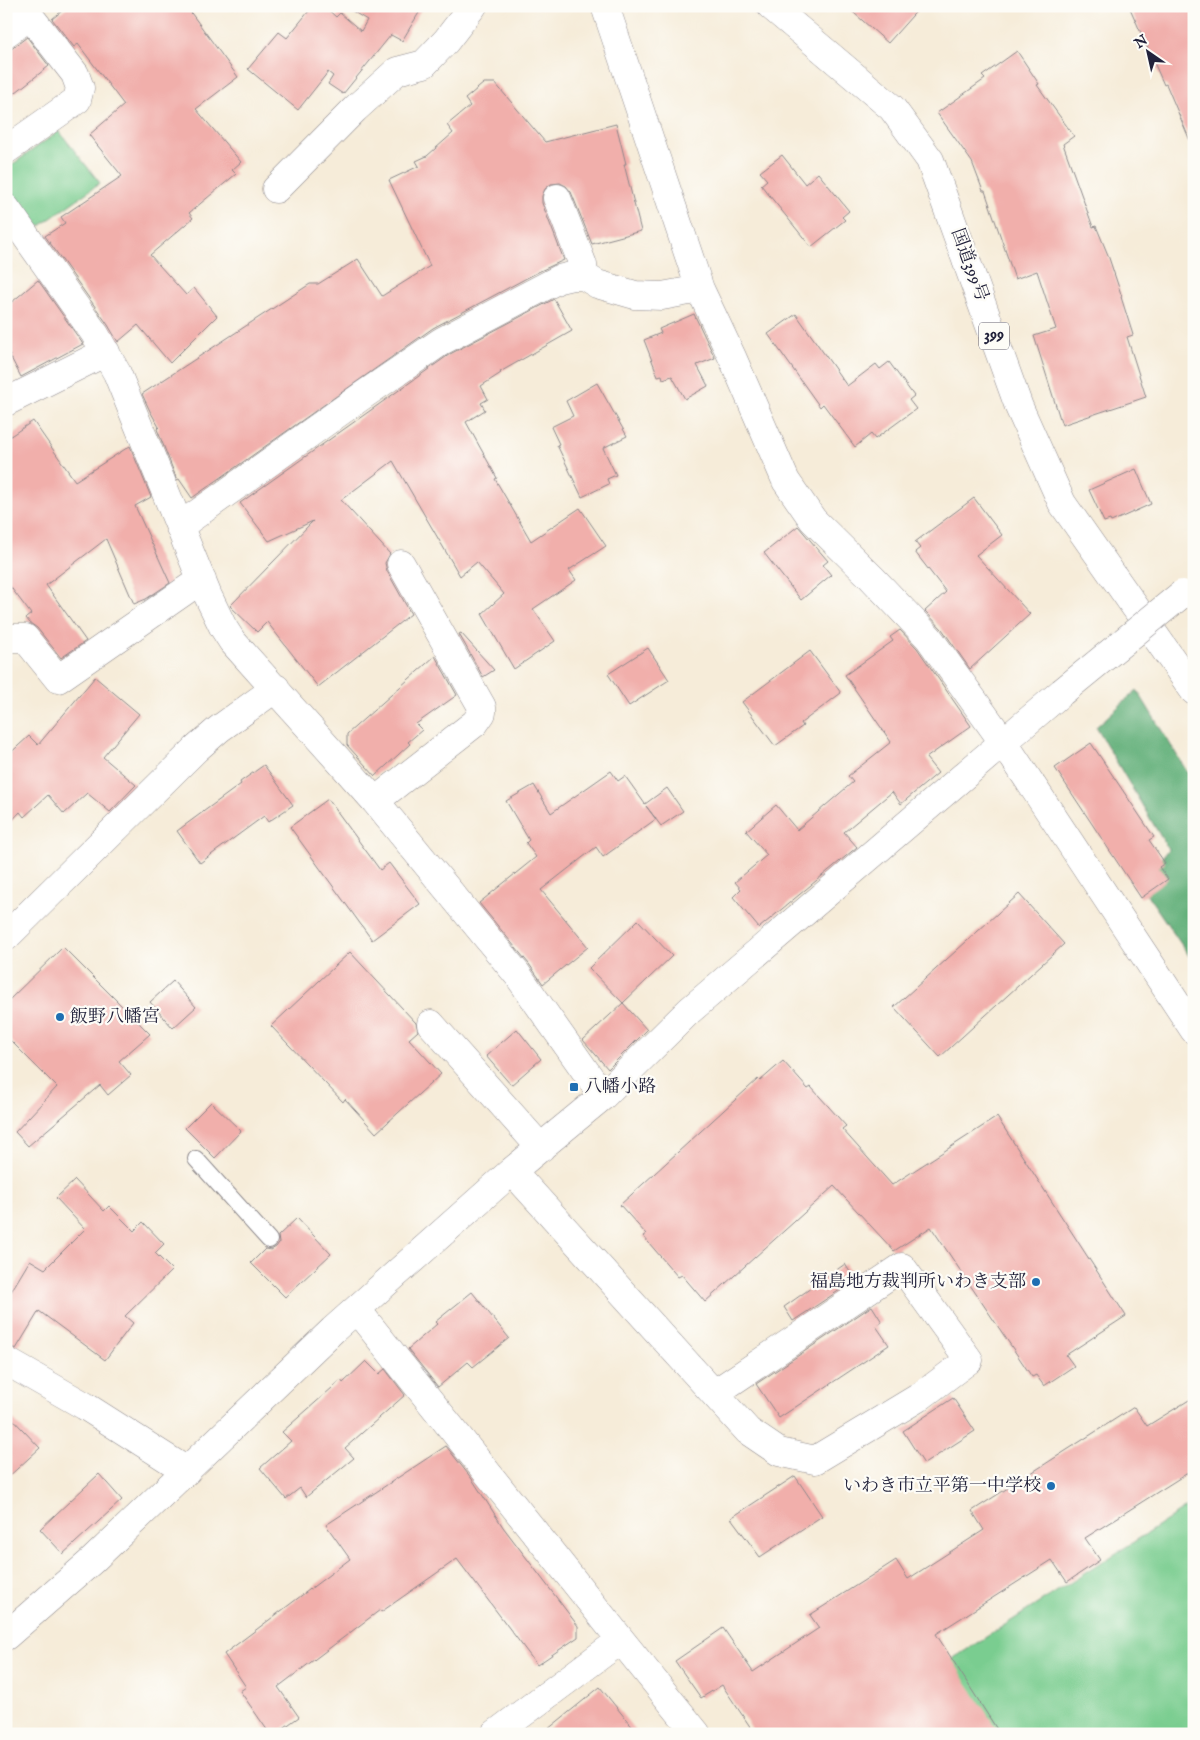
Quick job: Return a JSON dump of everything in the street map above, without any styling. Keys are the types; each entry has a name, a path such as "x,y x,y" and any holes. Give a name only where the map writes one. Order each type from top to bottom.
{"main road":[{"path":"276,189 355,109 398,71 424,64 446,41 473,6"},
{"path":"605,6 700,290 733,359 786,480 813,520 929,638 1004,743 1194,1030"},
{"name":"国道399号","path":"771,6 892,108 930,160 1020,407 1062,502 1194,691"},
{"path":"6,34 26,11 75,74 80,88 77,100 6,150"},
{"path":"558,198 583,265 584,276"},
{"path":"6,208 76,306 106,352 117,373 202,579 223,627 232,642 276,688 375,802 517,974 603,1096"},
{"path":"180,526 442,341 559,279 584,276 597,284 635,295 662,296 700,290"},
{"path":"6,402 106,352"},
{"path":"375,802 475,722 482,713 482,707 401,564"},
{"path":"6,638 25,638 58,680 202,579"},
{"path":"6,1636 93,1560 333,1330 358,1310 512,1171 603,1096 689,1011 1062,692 1188,589"},
{"path":"6,937 196,749 219,729 276,688"},
{"path":"431,1024 541,1148"},
{"path":"512,1171 748,1431 779,1452 816,1460 921,1396 969,1360 902,1267 715,1393"},
{"path":"358,1310 697,1734"},
{"path":"6,1361 85,1406 186,1471"},
{"path":"495,1734 621,1640"}],"lane":[{"path":"196,1159 269,1240"}],"green space":[{"path":"59,131 100,183 33,231 6,198 6,169"},
{"path":"1137,690 1194,783 1194,963 1142,887 1168,849 1096,727"},
{"path":"1194,1503 1194,1734 993,1734 949,1661"}],"building":[{"path":"68,6 186,6 238,77 196,109 241,162 232,170 236,174 189,213 193,218 150,255 186,295 194,288 217,316 170,363 138,325 118,342 45,236 65,223 61,217 122,176 89,135 124,105 78,44 74,47 52,19"},
{"path":"313,6 324,6 336,17 340,13 361,31 367,20 344,6 423,6 402,41 391,35 343,94 328,84 333,76 328,72 298,110 248,69 279,32 287,38"},
{"path":"846,6 921,6 888,43"},
{"path":"1129,6 1194,6 1194,150 1166,84 1164,85"},
{"path":"27,37 49,66 6,100 6,53"},
{"path":"1017,51 1039,84 1037,85 1074,136 1063,144 1093,227 1096,226 1108,255 1122,297 1133,335 1127,337 1146,397 1062,425 1034,336 1056,329 1037,271 1015,279 985,191 983,191 972,162 937,113 985,79 982,76"},
{"path":"484,83 495,83 545,142 616,124 641,231 592,244 571,192 560,183 551,184 545,189 542,203 564,260 433,328 192,498 179,479 177,480 157,429 159,427 142,394 310,284 318,284 358,259 382,296 430,266 389,180 419,166 416,161 427,156 453,133 447,125 470,106 465,99"},
{"path":"782,155 805,184 818,173 849,211 842,217 845,220 811,247 761,185 767,180 760,172"},
{"path":"38,280 83,344 21,377 6,348 6,307"},
{"path":"554,299 572,331 500,372 481,386 488,399 481,403 485,410 466,422 497,478 495,479 531,541 580,508 606,546 569,570 576,580 533,609 555,641 514,669 482,614 504,594 477,562 460,576 393,461 341,500 390,554 385,563 387,571 411,614 318,687 267,622 257,632 230,606 313,521 269,541 240,503 450,354"},
{"path":"694,314 715,358 697,365 708,386 685,399 672,376 663,379 662,375 658,376 644,340 661,333 659,329"},
{"path":"796,314 847,386 876,364 880,369 889,362 914,396 909,400 916,409 875,439 871,434 855,447 823,404 820,407 768,334"},
{"path":"597,383 627,436 603,448 616,475 607,479 609,484 582,497 557,445 559,444 551,427 573,416 566,401"},
{"path":"33,421 75,481 130,446 151,497 135,506 170,583 146,599 134,604 106,539 46,585 86,641 61,658 37,628 26,618 31,614 6,581 6,439"},
{"path":"1136,469 1151,504 1111,522 1110,520 1104,522 1089,490"},
{"path":"974,498 1002,535 976,555 1030,614 970,669 942,629 925,611 946,592 915,552 920,548 915,542"},
{"path":"798,526 828,561 823,565 831,575 801,600 764,553"},
{"path":"900,630 917,648 971,726 926,758 938,773 901,804 892,792 844,832 857,847 759,928 733,897 741,889 735,882 767,855 746,831 776,805 797,830 853,782 848,776 891,742 845,675 893,641 890,637"},
{"path":"461,633 494,670 483,677 459,634"},
{"path":"648,648 669,680 629,706 608,674"},
{"path":"810,651 841,693 801,723 803,726 775,746 742,702"},
{"path":"435,656 457,695 416,724 422,730 408,742 410,744 375,776 347,745 347,734"},
{"path":"95,677 139,714 103,757 136,785 110,812 87,793 64,814 48,795 24,817 20,812 6,827 6,757 29,736 38,745"},
{"path":"1091,743 1154,837 1149,840 1165,863 1159,867 1168,879 1141,898 1055,768"},
{"path":"264,765 293,805 268,822 264,816 200,863 177,831"},
{"path":"611,771 618,781 625,776 645,804 667,788 683,811 661,826 656,819 603,857 596,847 541,890 588,947 543,984 479,903 536,857 526,843 529,840 506,801 534,785 551,813"},
{"path":"328,799 380,870 389,863 420,904 372,940 290,827"},
{"path":"1019,894 1064,944 940,1057 894,1007"},
{"path":"638,920 672,956 623,1003 589,968"},
{"path":"63,947 150,1034 119,1061 131,1075 108,1095 100,1085 28,1146 15,1132 57,1087 6,1036 6,1003"},
{"path":"350,952 416,1023 418,1031 409,1039 441,1074 376,1133 345,1099 343,1102 271,1026"},
{"path":"173,981 196,1007 173,1028 150,1002"},
{"path":"623,1003 647,1030 608,1069 583,1040"},
{"path":"517,1029 541,1059 511,1085 486,1056"},
{"path":"783,1061 808,1089 811,1087 846,1126 842,1129 892,1185 997,1117 1126,1316 1066,1355 1074,1366 1044,1386 1036,1375 1032,1377 931,1227 894,1251 834,1186 705,1302 682,1275 678,1277 643,1236 646,1234 620,1205 758,1079 760,1081"},
{"path":"211,1102 241,1131 215,1158 185,1128"},
{"path":"75,1180 104,1211 109,1206 134,1231 143,1222 164,1244 155,1253 172,1270 125,1316 133,1323 105,1360 39,1311 16,1349 6,1345 6,1300 30,1260 45,1269 85,1229 56,1198"},
{"path":"297,1218 331,1254 285,1297 251,1263 265,1249 271,1250 276,1247 279,1243 278,1236"},
{"path":"845,1264 855,1280 793,1321 784,1307"},
{"path":"472,1292 509,1338 473,1367 468,1362 438,1387 408,1349 437,1324 435,1322"},
{"path":"872,1306 882,1322 876,1326 889,1345 779,1418 756,1384"},
{"path":"366,1361 379,1374 385,1369 405,1395 345,1448 354,1458 306,1497 300,1488 286,1499 260,1468 291,1441 282,1432 341,1380 343,1383"},
{"path":"1194,1397 1194,1469 1085,1538 1100,1560 1067,1582 1052,1560 936,1634 1000,1734 755,1734 722,1685 701,1698 675,1661 723,1628 753,1672 819,1628 810,1615 896,1560 908,1579 984,1530 972,1511 1134,1407 1147,1426"},
{"path":"953,1398 975,1431 924,1464 903,1431"},
{"path":"6,1412 40,1448 6,1479"},
{"path":"446,1446 472,1479 503,1527 578,1626 578,1637 537,1665 457,1559 381,1612 380,1610 278,1687 299,1717 275,1734 270,1734 240,1691 246,1687 224,1654 350,1559 326,1525"},
{"path":"99,1474 122,1500 63,1554 40,1529"},
{"path":"795,1476 822,1516 760,1557 731,1518"},
{"path":"600,1687 638,1734 542,1734"}],"place":[{"name":"飯野八幡宮","path":"60,1017"},
{"name":"八幡小路","path":"574,1087"},
{"name":"福島地方裁判所いわき支部","path":"1036,1282"},
{"name":"いわき市立平第一中学校","path":"1051,1486"}]}
